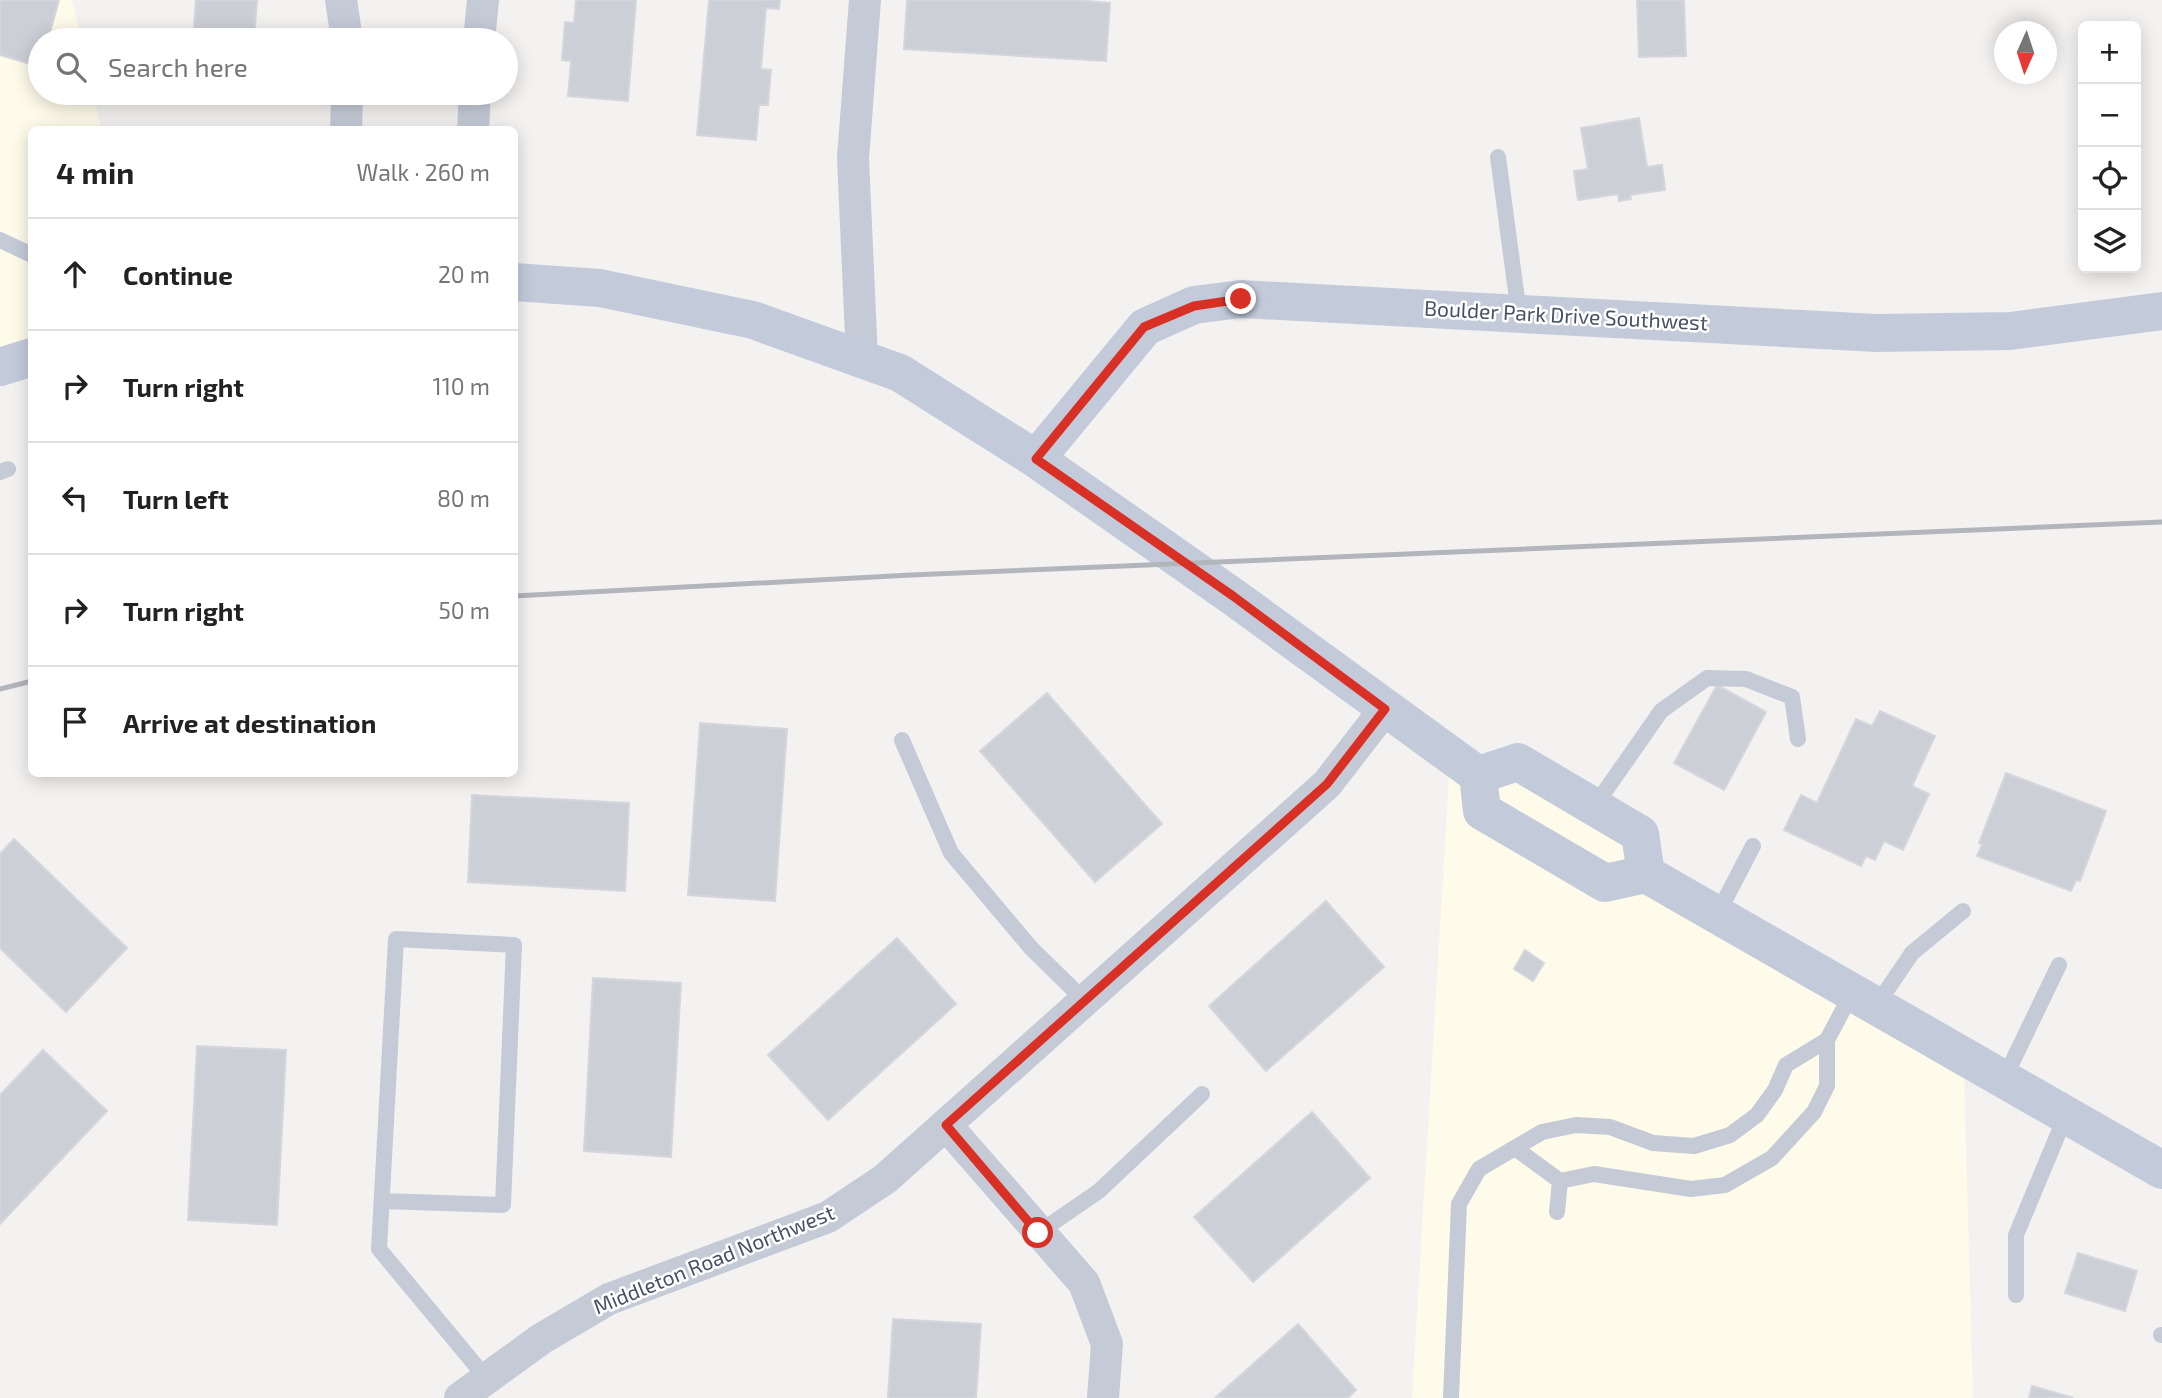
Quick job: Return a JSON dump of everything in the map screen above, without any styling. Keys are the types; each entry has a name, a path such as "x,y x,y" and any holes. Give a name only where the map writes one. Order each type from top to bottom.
{"main road":[{"path":"518,282 600,288 753,320 900,373 1036,459 1233,596 1478,775 1482,811 1605,883 1646,874 2162,1170"},
{"name":"Boulder Park Drive Southwest","path":"1036,459 1144,327 1194,306 1241,299 1877,333 2010,331 2162,311"},
{"path":"0,367 28,358"},
{"path":"1478,775 1518,762 1640,834 1646,874"}],"street":[{"path":"341,0 345,28"},
{"path":"481,28 482,0"},
{"path":"862,359 853,158 865,0"},
{"path":"345,126 346,105"},
{"path":"472,126 474,105"},
{"name":"Middleton Road Northwest","path":"460,1398 541,1339 610,1299 828,1217 885,1178 1327,784 1385,709"},
{"path":"946,1125 1084,1283 1107,1344 1103,1398"}],"lane":[{"path":"1498,157 1519,314"},
{"path":"0,240 28,253"},
{"path":"1594,807 1661,711 1707,678 1746,679 1792,697 1798,739"},
{"path":"902,740 951,853 1031,948 1085,1001"},
{"path":"1717,915 1754,846"},
{"path":"1451,1398 1459,1204 1479,1169 1542,1132 1576,1125 1610,1127 1653,1143 1694,1146 1730,1135 1757,1115 1775,1090 1786,1065 1827,1040 1912,953 1964,911"},
{"path":"382,1201 503,1205 514,945 397,939 379,1249 487,1379"},
{"path":"2004,1079 2060,965"},
{"path":"1515,1148 1560,1181 1594,1174 1691,1189 1725,1185 1772,1158 1814,1112 1827,1086 1827,1040"},
{"path":"1038,1233 1099,1191 1202,1094"},
{"path":"2016,1295 2016,1235 2066,1115"},
{"path":"1557,1212 1560,1181"}],"shaded area":[{"path":"0,0 72,0 78,28 28,28 28,105 96,105 100,126 28,126 28,338 0,352"},
{"path":"1451,743 1963,1044 1973,1398 1412,1398"}],"building":[{"path":"0,0 59,0 51,28 28,28 28,63 0,55"},
{"path":"196,0 257,0 255,28 194,28"},
{"path":"576,0 636,0 628,101 568,96 571,61 562,60 565,22 574,23"},
{"path":"709,0 780,0 779,9 766,8 761,69 771,70 768,105 759,105 756,140 697,135"},
{"path":"907,0 1075,0 1110,3 1106,61 904,49"},
{"path":"1637,0 1684,0 1686,56 1639,57"},
{"path":"1639,118 1647,167 1662,165 1665,190 1630,195 1631,199 1619,201 1618,194 1578,200 1574,171 1588,169 1581,128"},
{"path":"1717,685 1766,712 1724,790 1674,763"},
{"path":"1047,693 1162,824 1095,882 980,751"},
{"path":"1880,711 1935,736 1912,786 1929,794 1903,850 1884,841 1875,860 1866,856 1861,866 1784,830 1801,795 1817,803 1856,719 1872,726"},
{"path":"700,723 787,729 775,901 688,895"},
{"path":"2006,773 2106,811 2080,881 2076,880 2071,891 1977,856 1982,845 1979,843"},
{"path":"472,795 629,803 625,891 468,882"},
{"path":"14,839 127,948 66,1012 0,948 0,854"},
{"path":"1326,901 1384,967 1266,1071 1209,1006"},
{"path":"897,938 956,1004 828,1120 768,1055"},
{"path":"1525,950 1544,963 1533,981 1514,969"},
{"path":"593,978 681,983 671,1157 584,1151"},
{"path":"197,1046 286,1050 277,1225 188,1220"},
{"path":"43,1050 107,1111 0,1224 0,1095"},
{"path":"1312,1112 1370,1178 1253,1282 1194,1217"},
{"path":"2078,1253 2137,1271 2125,1311 2065,1293"},
{"path":"893,1319 981,1324 976,1398 888,1398"},
{"path":"1298,1324 1356,1390 1348,1398 1215,1398"},
{"path":"2032,1386 2074,1398 2029,1398"}],"railway":[{"path":"518,596 911,575 2162,522"},
{"path":"0,689 28,682"}],"route":[{"path":"1038,1233 946,1125 1327,784 1385,709 1233,596 1036,459 1144,327 1194,306 1241,299"}]}
